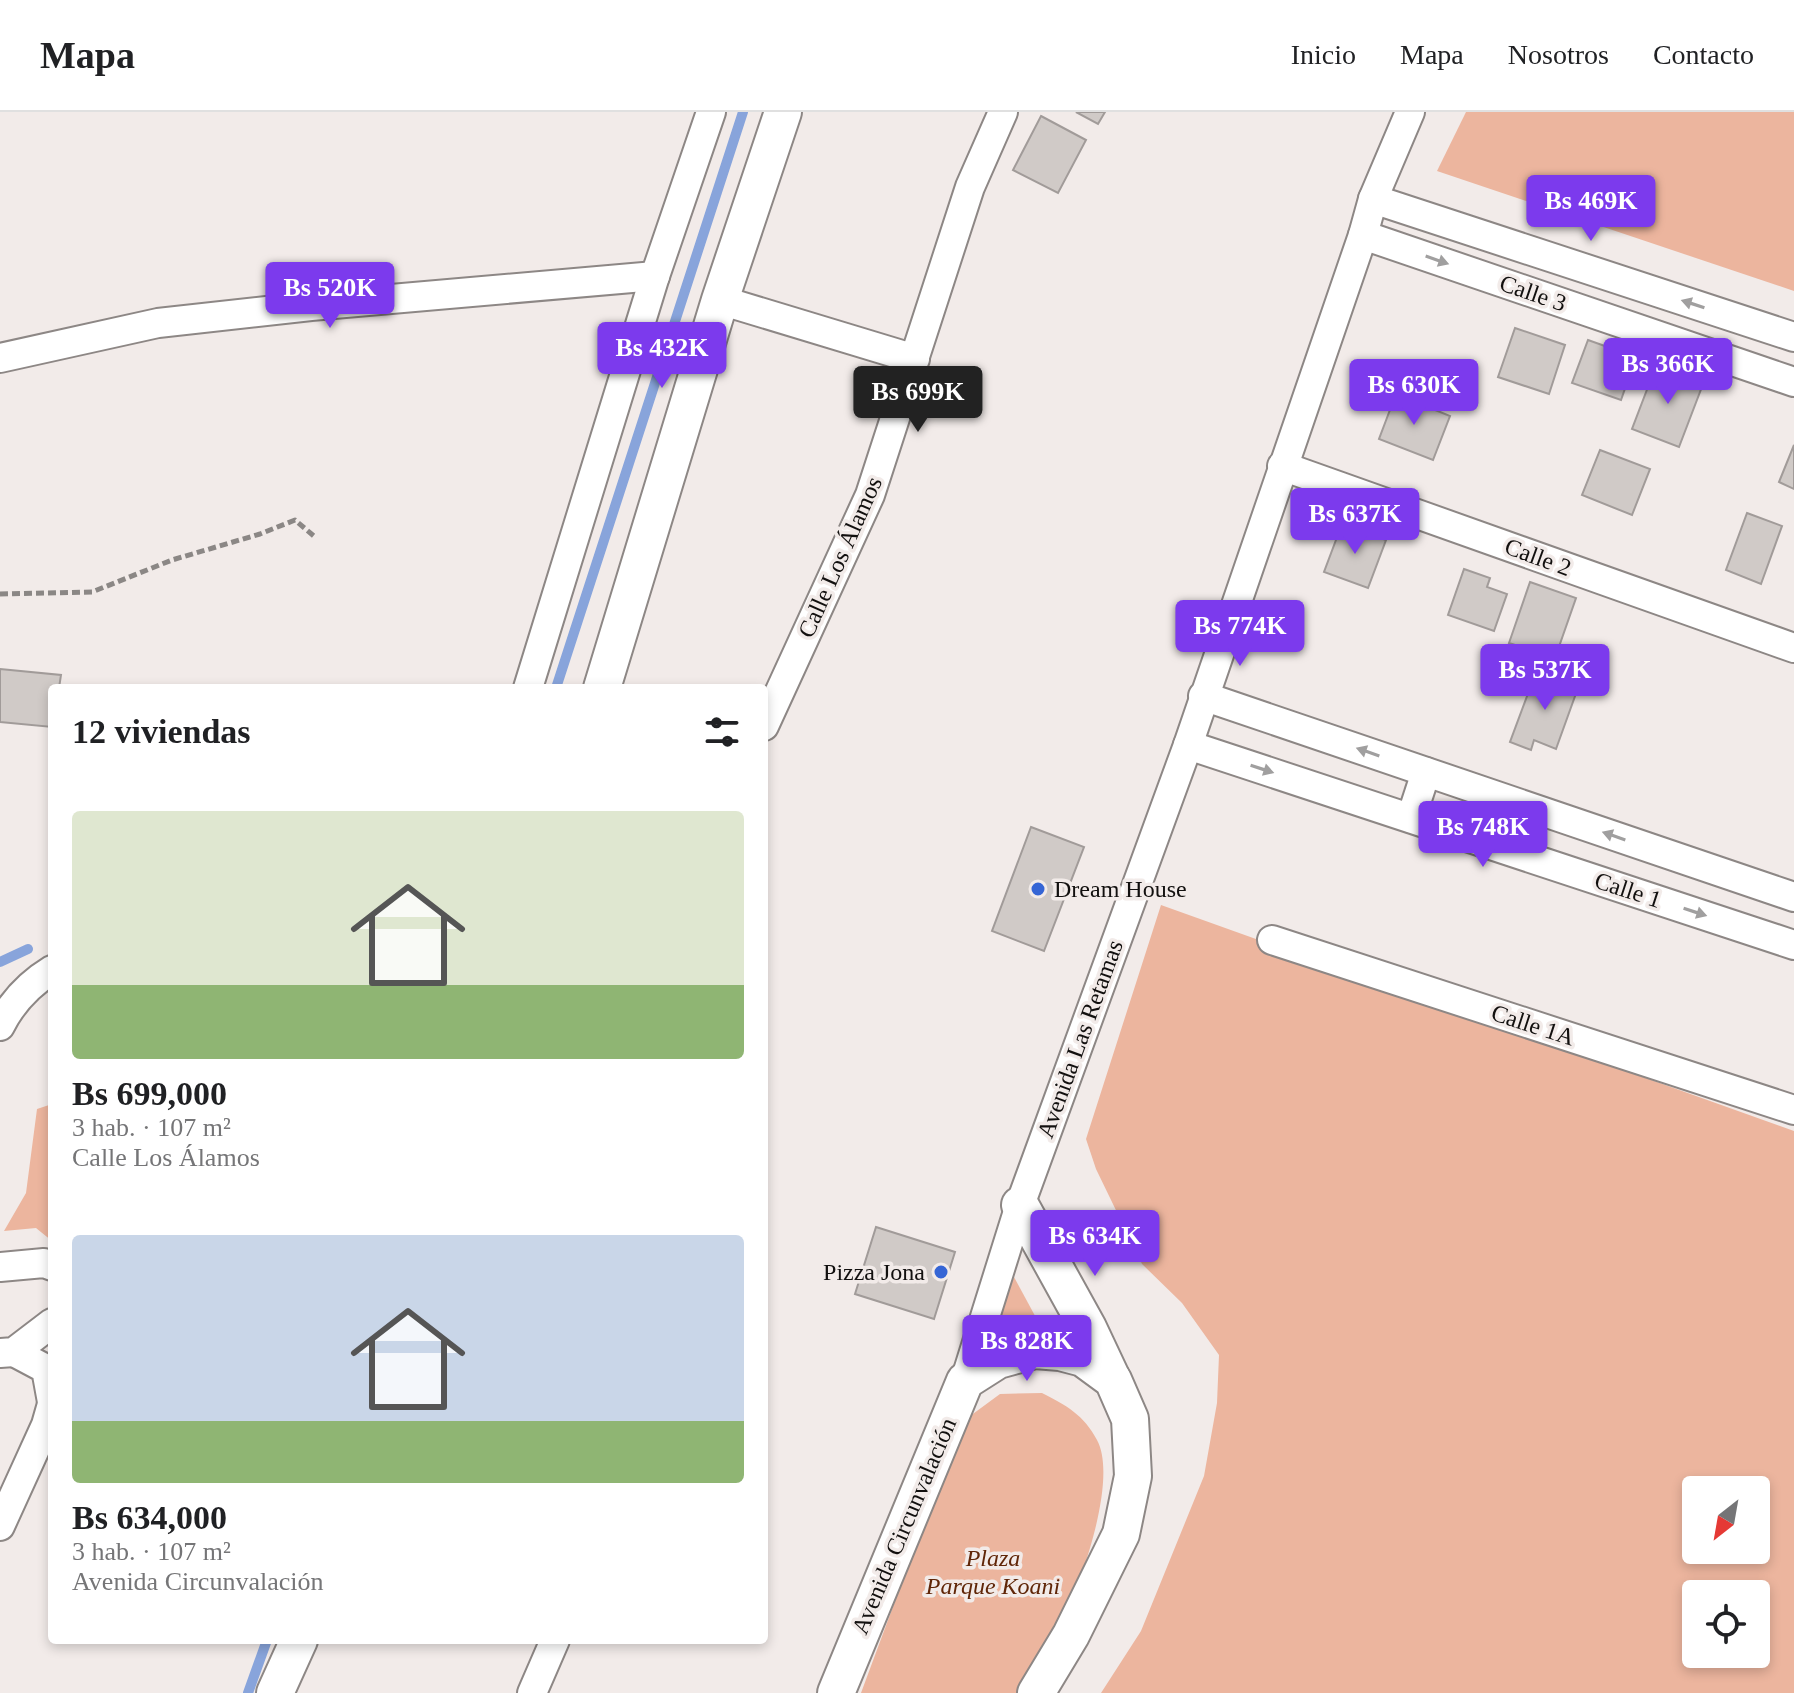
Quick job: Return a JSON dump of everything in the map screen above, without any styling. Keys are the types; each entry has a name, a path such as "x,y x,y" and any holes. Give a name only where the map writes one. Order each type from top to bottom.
{"street":[{"path":"529,684 655,276 711,112"},
{"path":"603,684 720,300 783,112"},
{"name":"Calle Los Álamos","path":"768,717 870,495 970,187 1003,112"},
{"name":"Avenida Las Retamas","path":"965,1381 1020,1205 1188,745 1373,199 1410,112"},
{"name":"Calle 3","path":"1373,199 1794,337"},
{"name":"Calle 3","path":"1363,235 1794,382"},
{"path":"0,358 158,323 311,306 655,276"},
{"path":"720,300 915,359"},
{"name":"Calle 2","path":"1282,466 1794,648"},
{"name":"Calle 1","path":"1203,696 1794,897"},
{"name":"Calle 1","path":"1188,745 1794,945"},
{"path":"1411,818 1426,772"},
{"path":"1743,928 1757,885"},
{"name":"Calle 1A","path":"1272,940 1794,1110"},
{"path":"0,1026 12,1005 32,982 48,972"},
{"path":"1020,1205 1088,1328 1130,1419 1133,1476 1121,1534 1071,1635 1036,1693"},
{"path":"0,1267 48,1264"},
{"path":"7,1352 48,1326"},
{"path":"965,1381 998,1360 1035,1350 1083,1358 1113,1380"},
{"path":"7,1352 46,1369 48,1380"},
{"name":"Avenida Circunvalación","path":"836,1693 965,1381"},
{"path":"0,1526 48,1418"},
{"path":"275,1693 297,1644"},
{"path":"532,1693 553,1644"}],"path":[{"path":"0,594 92,592 172,560 260,534 295,520 315,537"}],"green space":[{"path":"1466,112 1794,112 1794,291 1437,171"},
{"path":"1161,905 1794,1131 1794,1693 1101,1693 1141,1631 1204,1476 1217,1403 1219,1355 1182,1303 1142,1264 1096,1169 1086,1139"},
{"path":"48,1105 48,1238 36,1228 4,1231 26,1193 37,1109"},
{"path":"1014,1277 1053,1349 984,1358"},
{"name":"Plaza Parque Koani","path":"1042,1393 1074,1412 1092,1431 1102,1456 1103,1476 1096,1524 1083,1570 1064,1618 1046,1651 1020,1693 861,1693 947,1461 966,1419 1000,1394"}],"building":[{"path":"1076,112 1105,112 1098,124"},
{"path":"1041,116 1086,140 1058,193 1013,170"},
{"path":"1515,328 1565,345 1549,394 1498,377"},
{"path":"1588,340 1636,357 1621,400 1572,383"},
{"path":"1656,366 1703,384 1679,447 1632,429"},
{"path":"1396,394 1450,416 1433,460 1379,439"},
{"path":"1794,445 1794,489 1779,482"},
{"path":"1600,450 1650,469 1632,515 1582,495"},
{"path":"1747,513 1782,526 1761,584 1726,570"},
{"path":"1342,524 1386,540 1368,588 1324,572"},
{"path":"1464,569 1490,578 1487,587 1507,594 1494,631 1448,615"},
{"path":"1530,582 1576,598 1555,658 1509,643"},
{"path":"0,669 61,675 60,684 48,684 48,727 0,722"},
{"path":"1541,671 1579,685 1556,749 1534,740 1531,750 1510,742 1533,680"},
{"name":"Dream House","path":"1031,827 1084,847 1044,951 992,931"},
{"path":"876,1227 955,1252 934,1319 855,1294"}],"waterway":[{"path":"557,684 743,112"},
{"path":"0,962 28,949"},
{"path":"248,1693 266,1644"}],"place":[{"name":"Dream House","path":"1038,889"},
{"name":"Pizza Jona","path":"941,1272"}]}
